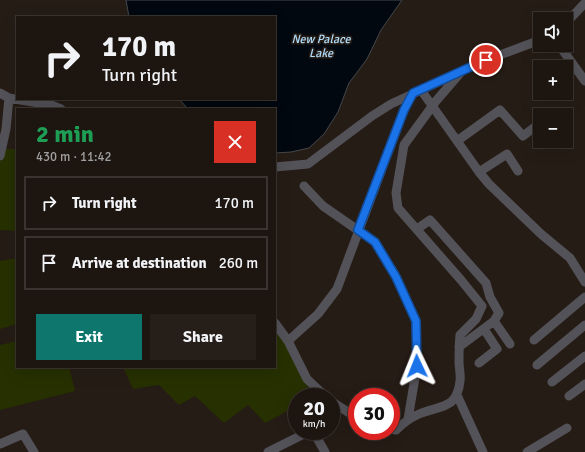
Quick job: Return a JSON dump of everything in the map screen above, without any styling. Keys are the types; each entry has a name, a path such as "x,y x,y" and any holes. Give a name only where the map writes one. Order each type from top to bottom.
{"street":[{"path":"573,16 585,3"},
{"path":"276,167 308,164 372,116 417,91 484,61 533,43"},
{"path":"564,52 585,81"},
{"path":"400,426 408,419 445,406 452,402 457,394 461,380 459,364 460,335 476,319 482,306 398,208 396,193 404,145 461,72"},
{"path":"417,91 433,106 489,184 541,234 570,258 585,282"},
{"path":"288,342 318,314 337,289 404,110 417,91"},
{"path":"0,93 9,98 16,99"},
{"path":"1,149 6,129 9,98"},
{"path":"21,100 51,105 58,108"},
{"path":"457,141 500,110 524,136 533,129"},
{"path":"479,172 507,154 518,171"},
{"path":"304,186 323,206 375,242 396,277 416,321 417,366 408,419"},
{"path":"417,229 430,220 486,283 490,297 499,313 494,321 459,347"},
{"path":"534,340 585,297"},
{"path":"494,321 510,344"},
{"path":"276,324 288,342 307,379 316,388"},
{"path":"537,365 585,325"},
{"path":"478,363 497,349 484,329"},
{"path":"552,382 585,356"},
{"path":"569,396 585,384"},
{"path":"457,394 483,452"},
{"path":"527,452 567,428"},
{"path":"0,444 23,434 34,452"},
{"path":"272,451 293,440"},
{"path":"318,440 325,452"}],"green space":[{"path":"5,149 16,149 16,231 0,230 0,161 3,159"},
{"path":"16,258 16,324 0,329 0,261"},
{"path":"276,329 282,336 308,388 288,388 288,411 265,423 248,405 224,423 195,396 179,405 159,385 133,389 123,368 276,368"},
{"path":"16,341 16,368 69,368 75,391 0,410 0,345"}],"water":[{"name":"New Palace Lake","path":"126,0 402,0 381,30 367,59 349,83 338,112 324,134 309,148 291,152 276,153 276,108 187,108 180,100 276,100 276,16 129,16"}],"route":[{"path":"417,366 416,321 396,277 375,242 358,230 404,110 413,93 486,60"}]}
